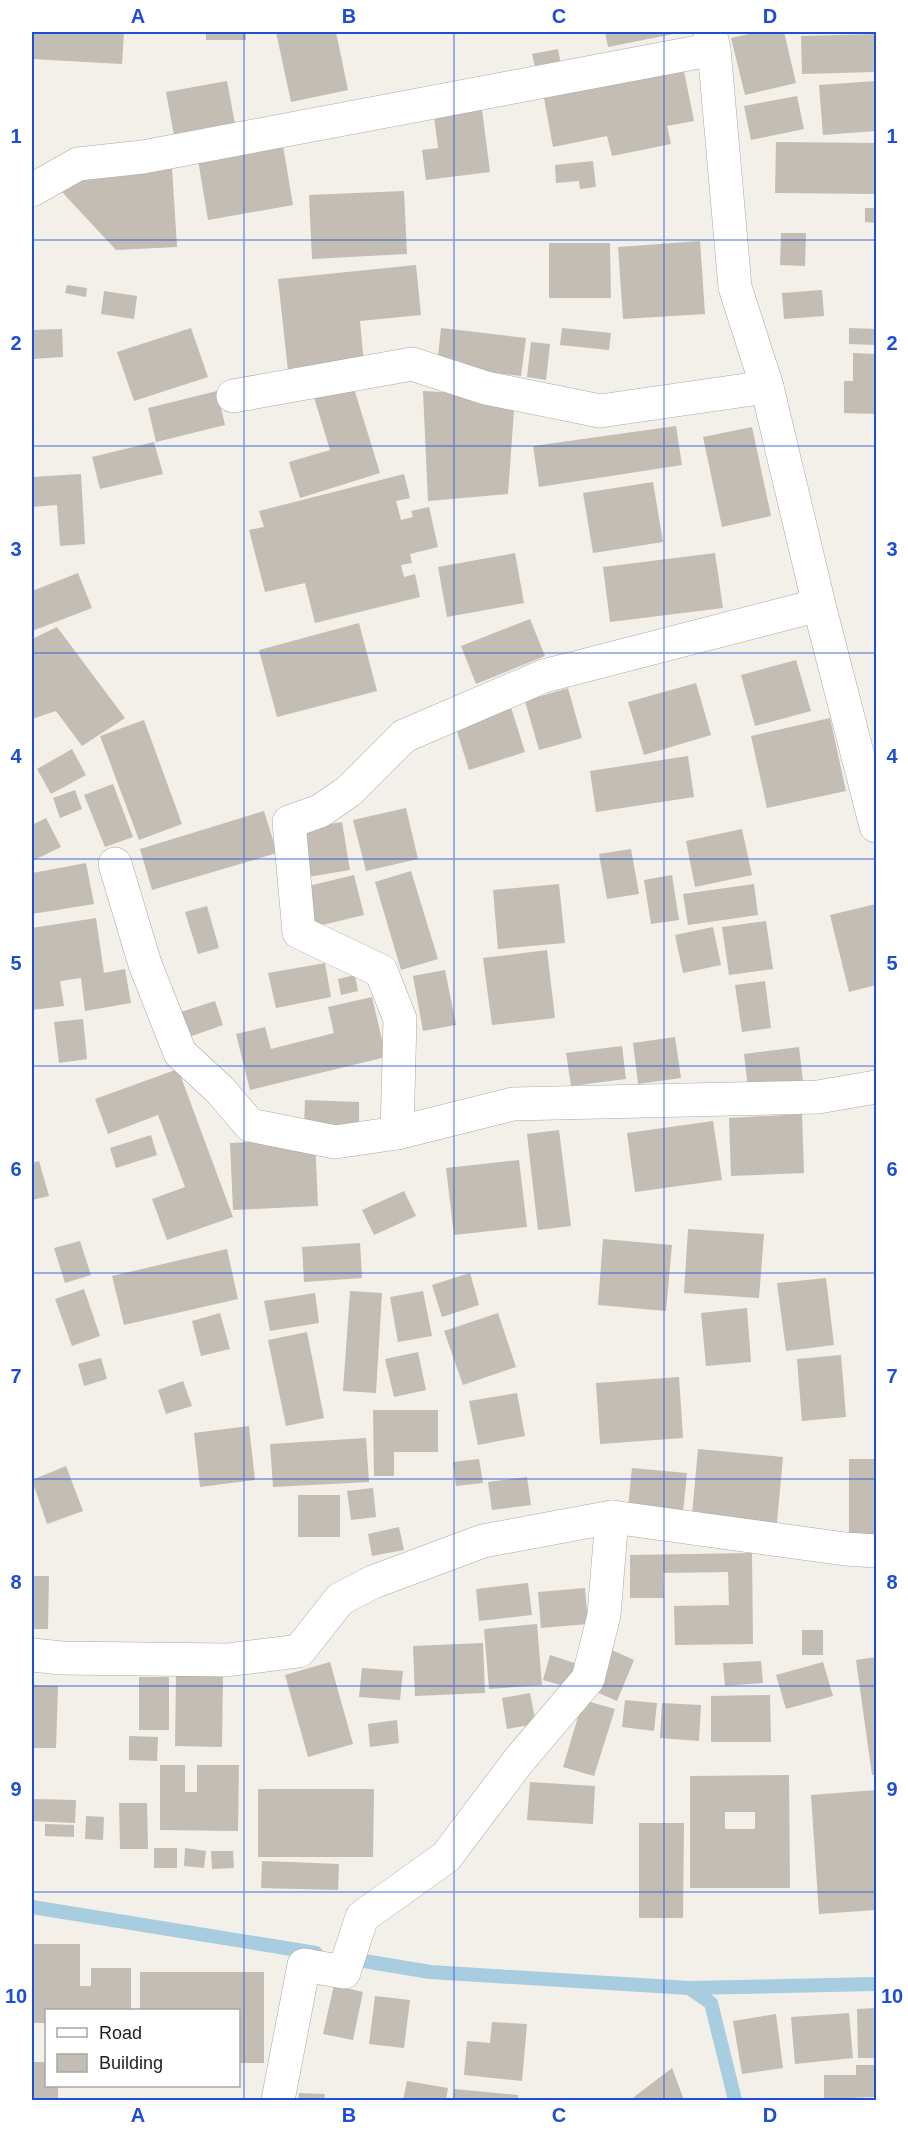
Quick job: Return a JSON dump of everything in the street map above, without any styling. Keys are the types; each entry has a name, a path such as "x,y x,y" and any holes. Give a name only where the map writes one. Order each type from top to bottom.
{"street":[{"path":"32,190 78,164 143,157 712,40 735,287 767,387 819,605 876,826"},
{"path":"233,396 412,364 486,388 600,411 767,387"},
{"path":"398,1133 400,1019 381,971 299,932 289,822 320,811 349,790 404,736 544,676 819,605"},
{"path":"115,864 145,964 180,1053 220,1090 250,1125 335,1142 398,1133 513,1104 818,1097 876,1088"},
{"path":"278,2100 304,1965 344,1972 362,1917 446,1857 520,1759 588,1679 604,1615 612,1517"},
{"path":"32,1655 62,1658 227,1660 299,1651 340,1599 373,1582 483,1541 612,1517 763,1539 876,1551"}],"building":[{"path":"32,32 124,32 122,64 32,59"},
{"path":"206,32 246,32 246,40 206,40"},
{"path":"276,32 336,32 348,90 291,102"},
{"path":"605,32 677,32 678,33 608,47"},
{"path":"758,32 784,32 796,83 745,95 731,38"},
{"path":"876,34 876,72 802,74 801,36"},
{"path":"558,49 561,65 536,71 532,54"},
{"path":"683,66 694,121 667,126 671,144 612,156 607,136 553,147 543,93"},
{"path":"227,81 235,124 174,135 166,92"},
{"path":"876,81 876,131 823,135 819,85"},
{"path":"797,96 804,129 751,140 744,106"},
{"path":"482,110 490,172 426,180 422,150 438,148 434,116"},
{"path":"282,140 293,205 208,220 197,154"},
{"path":"776,142 876,143 876,194 775,193"},
{"path":"593,161 596,187 580,189 579,181 556,183 555,165"},
{"path":"172,168 177,247 116,250 62,192 81,175"},
{"path":"404,191 407,254 312,259 309,195"},
{"path":"865,208 876,208 876,223 865,222"},
{"path":"781,233 806,233 805,266 780,265"},
{"path":"700,241 705,314 623,319 618,247"},
{"path":"549,243 610,243 611,298 549,298"},
{"path":"416,265 421,315 360,321 364,364 288,371 278,279"},
{"path":"67,285 87,288 86,297 65,293"},
{"path":"822,290 824,316 784,319 782,293"},
{"path":"104,291 137,296 134,319 101,314"},
{"path":"191,328 208,377 134,401 117,352"},
{"path":"441,328 526,338 521,376 437,366"},
{"path":"562,328 611,333 609,350 560,345"},
{"path":"849,328 876,329 876,345 849,344"},
{"path":"62,329 63,357 32,359 32,330"},
{"path":"531,342 550,344 546,380 527,377"},
{"path":"853,353 876,354 876,414 844,413 844,381 853,381"},
{"path":"352,382 380,473 300,498 289,462 330,450 313,394"},
{"path":"217,391 225,425 156,442 148,408"},
{"path":"423,391 515,396 508,494 428,501"},
{"path":"676,426 682,465 539,487 533,446"},
{"path":"752,427 771,516 722,527 703,437"},
{"path":"154,442 163,474 100,489 92,457"},
{"path":"81,474 85,544 60,546 57,505 32,507 32,477"},
{"path":"404,474 410,498 396,501 401,520 413,517 411,511 429,507 438,547 410,554 412,563 401,565 404,577 415,574 420,597 315,623 305,583 265,592 249,530 264,527 259,511"},
{"path":"653,482 663,542 593,553 583,493"},
{"path":"515,553 524,603 447,617 438,567"},
{"path":"715,553 723,608 610,622 603,567"},
{"path":"78,573 92,608 32,631 32,591"},
{"path":"530,619 545,656 476,684 461,646"},
{"path":"359,623 377,691 277,717 259,650"},
{"path":"57,627 125,718 82,746 56,711 32,719 32,639"},
{"path":"796,660 811,711 755,726 741,675"},
{"path":"696,683 711,735 644,755 628,702"},
{"path":"568,688 582,738 539,750 525,701"},
{"path":"510,704 525,752 469,770 454,722"},
{"path":"830,718 846,791 767,808 751,736"},
{"path":"144,720 182,824 139,840 100,736"},
{"path":"72,749 86,775 51,794 37,769"},
{"path":"688,756 694,797 596,812 590,771"},
{"path":"113,784 133,837 105,847 84,795"},
{"path":"75,790 82,809 60,818 53,798"},
{"path":"406,808 418,859 366,871 353,820"},
{"path":"264,811 277,853 152,890 140,849"},
{"path":"46,818 61,847 32,861 32,825"},
{"path":"342,822 350,870 308,877 299,829"},
{"path":"742,829 752,875 695,887 686,841"},
{"path":"631,849 639,894 607,899 599,854"},
{"path":"86,863 94,904 32,914 32,873"},
{"path":"411,871 438,959 401,970 375,882"},
{"path":"354,875 364,915 314,927 304,887"},
{"path":"672,875 679,920 651,924 644,880"},
{"path":"559,884 565,943 498,949 493,890"},
{"path":"754,884 758,915 688,925 683,894"},
{"path":"876,904 876,985 849,992 830,915"},
{"path":"207,906 219,948 198,954 185,912"},
{"path":"96,918 104,973 125,969 131,1003 85,1011 81,978 60,981 64,1006 32,1010 32,928"},
{"path":"766,921 773,969 729,975 722,927"},
{"path":"713,927 721,965 683,973 675,935"},
{"path":"547,950 555,1018 492,1025 483,958"},
{"path":"325,963 331,997 276,1008 268,973"},
{"path":"445,970 456,1025 423,1031 413,976"},
{"path":"355,975 358,991 341,995 338,979"},
{"path":"765,981 771,1028 742,1032 735,985"},
{"path":"372,997 386,1057 250,1090 236,1034 265,1027 271,1049 334,1033 328,1007"},
{"path":"215,1001 223,1025 189,1037 181,1012"},
{"path":"83,1019 87,1059 59,1063 54,1022"},
{"path":"675,1037 681,1078 638,1084 633,1043"},
{"path":"622,1046 626,1079 571,1086 566,1053"},
{"path":"799,1047 803,1081 748,1088 744,1054"},
{"path":"178,1069 233,1217 167,1240 152,1199 185,1187 158,1115 108,1134 95,1099"},
{"path":"305,1100 359,1102 359,1130 304,1128"},
{"path":"802,1114 804,1173 731,1176 729,1118"},
{"path":"713,1121 722,1180 635,1192 627,1133"},
{"path":"559,1130 571,1226 538,1230 527,1134"},
{"path":"151,1135 157,1155 116,1168 110,1148"},
{"path":"315,1139 318,1206 233,1210 230,1143"},
{"path":"519,1160 527,1227 454,1235 446,1168"},
{"path":"39,1161 49,1196 32,1200 32,1163"},
{"path":"404,1191 416,1216 374,1235 362,1210"},
{"path":"688,1229 764,1234 759,1298 684,1293"},
{"path":"603,1239 672,1245 666,1311 598,1305"},
{"path":"80,1241 91,1275 65,1283 54,1248"},
{"path":"360,1243 362,1278 304,1282 302,1247"},
{"path":"227,1249 238,1299 124,1325 112,1276"},
{"path":"470,1273 479,1305 442,1317 432,1285"},
{"path":"826,1278 834,1345 786,1351 777,1283"},
{"path":"84,1289 100,1336 72,1346 55,1299"},
{"path":"350,1291 382,1293 376,1393 343,1391"},
{"path":"423,1291 432,1336 398,1342 390,1297"},
{"path":"315,1293 319,1323 270,1331 264,1301"},
{"path":"747,1308 751,1362 706,1366 701,1313"},
{"path":"220,1313 230,1349 201,1356 192,1321"},
{"path":"498,1313 516,1367 463,1385 444,1331"},
{"path":"307,1332 324,1418 286,1426 268,1340"},
{"path":"418,1352 426,1390 394,1397 385,1359"},
{"path":"841,1355 846,1417 802,1421 797,1359"},
{"path":"101,1358 107,1379 84,1386 78,1364"},
{"path":"679,1377 683,1438 600,1444 596,1383"},
{"path":"183,1381 192,1406 166,1414 158,1390"},
{"path":"517,1393 525,1436 478,1445 469,1401"},
{"path":"373,1410 438,1410 438,1452 394,1452 394,1476 374,1476"},
{"path":"249,1426 255,1480 200,1487 194,1433"},
{"path":"366,1438 369,1482 273,1487 270,1444"},
{"path":"698,1449 783,1457 776,1533 691,1525"},
{"path":"479,1459 483,1483 456,1486 453,1462"},
{"path":"849,1459 876,1459 876,1539 849,1539"},
{"path":"66,1466 83,1511 47,1524 32,1480"},
{"path":"632,1468 687,1473 683,1513 628,1508"},
{"path":"527,1477 531,1505 492,1510 488,1482"},
{"path":"373,1488 376,1517 351,1520 347,1491"},
{"path":"298,1495 340,1495 340,1537 298,1537"},
{"path":"399,1527 404,1550 372,1556 368,1534"},
{"path":"752,1553 753,1644 675,1645 674,1606 729,1605 728,1572 663,1573 664,1598 630,1598 630,1555"},
{"path":"32,1576 49,1576 48,1629 32,1629"},
{"path":"528,1583 532,1615 479,1621 476,1589"},
{"path":"585,1588 588,1624 541,1628 538,1592"},
{"path":"537,1624 542,1685 489,1689 484,1629"},
{"path":"802,1630 823,1630 823,1655 802,1655"},
{"path":"483,1643 485,1693 415,1696 413,1646"},
{"path":"612,1650 634,1660 617,1701 594,1691"},
{"path":"550,1655 581,1665 574,1689 543,1680"},
{"path":"876,1657 876,1774 872,1775 856,1660"},
{"path":"761,1661 763,1683 725,1686 723,1663"},
{"path":"330,1662 353,1744 308,1757 285,1675"},
{"path":"823,1662 833,1696 786,1709 776,1675"},
{"path":"362,1668 403,1671 400,1700 359,1697"},
{"path":"176,1675 223,1675 222,1747 175,1746"},
{"path":"139,1677 169,1677 169,1730 139,1730"},
{"path":"32,1685 58,1686 56,1748 32,1748"},
{"path":"530,1693 536,1724 507,1729 502,1698"},
{"path":"770,1695 771,1742 711,1742 711,1696"},
{"path":"583,1700 615,1709 594,1776 563,1767"},
{"path":"625,1700 657,1703 654,1731 622,1727"},
{"path":"662,1703 701,1705 699,1741 660,1738"},
{"path":"397,1720 399,1743 370,1747 368,1724"},
{"path":"129,1736 158,1737 157,1761 129,1760"},
{"path":"160,1765 185,1765 185,1792 197,1792 197,1765 239,1765 238,1831 160,1830"},
{"path":"789,1775 790,1888 690,1888 690,1776","holes":["725,1812 755,1812 755,1829 725,1829"]},
{"path":"530,1782 595,1786 593,1824 527,1820"},
{"path":"258,1789 374,1789 373,1857 258,1857"},
{"path":"876,1790 876,1910 819,1914 811,1795"},
{"path":"32,1799 76,1800 75,1823 32,1821"},
{"path":"119,1803 147,1803 148,1849 120,1849"},
{"path":"86,1816 104,1817 103,1840 85,1839"},
{"path":"639,1823 684,1823 683,1918 639,1918"},
{"path":"45,1824 74,1825 74,1837 45,1836"},
{"path":"154,1848 177,1848 177,1868 154,1868"},
{"path":"185,1848 206,1851 204,1868 184,1866"},
{"path":"211,1851 233,1851 234,1868 212,1869"},
{"path":"262,1861 339,1864 338,1890 261,1888"},
{"path":"32,1944 80,1944 80,1986 91,1986 91,1968 131,1968 131,2009 45,2009 45,2023 32,2023"},
{"path":"140,1972 264,1972 264,2063 240,2063 240,2009 140,2009"},
{"path":"334,1985 363,1992 353,2040 323,2034"},
{"path":"375,1996 410,2000 404,2048 369,2044"},
{"path":"876,2008 876,2058 858,2058 857,2009"},
{"path":"849,2013 853,2058 795,2064 791,2017"},
{"path":"776,2014 783,2068 742,2074 733,2021"},
{"path":"492,2022 527,2024 522,2081 464,2075 467,2041 490,2043"},
{"path":"32,2062 45,2062 45,2087 58,2087 58,2100 32,2100"},
{"path":"856,2065 876,2065 876,2097 824,2099 824,2075 856,2075"},
{"path":"672,2068 684,2100 630,2100"},
{"path":"407,2081 448,2088 446,2100 403,2100"},
{"path":"454,2089 518,2095 518,2100 453,2100"},
{"path":"299,2093 325,2094 324,2100 298,2100"}],"waterway":[{"path":"32,1907 316,1953"},
{"path":"346,1958 430,1972 689,1988 876,1984"},
{"path":"689,1988 711,2003 735,2100"}]}
